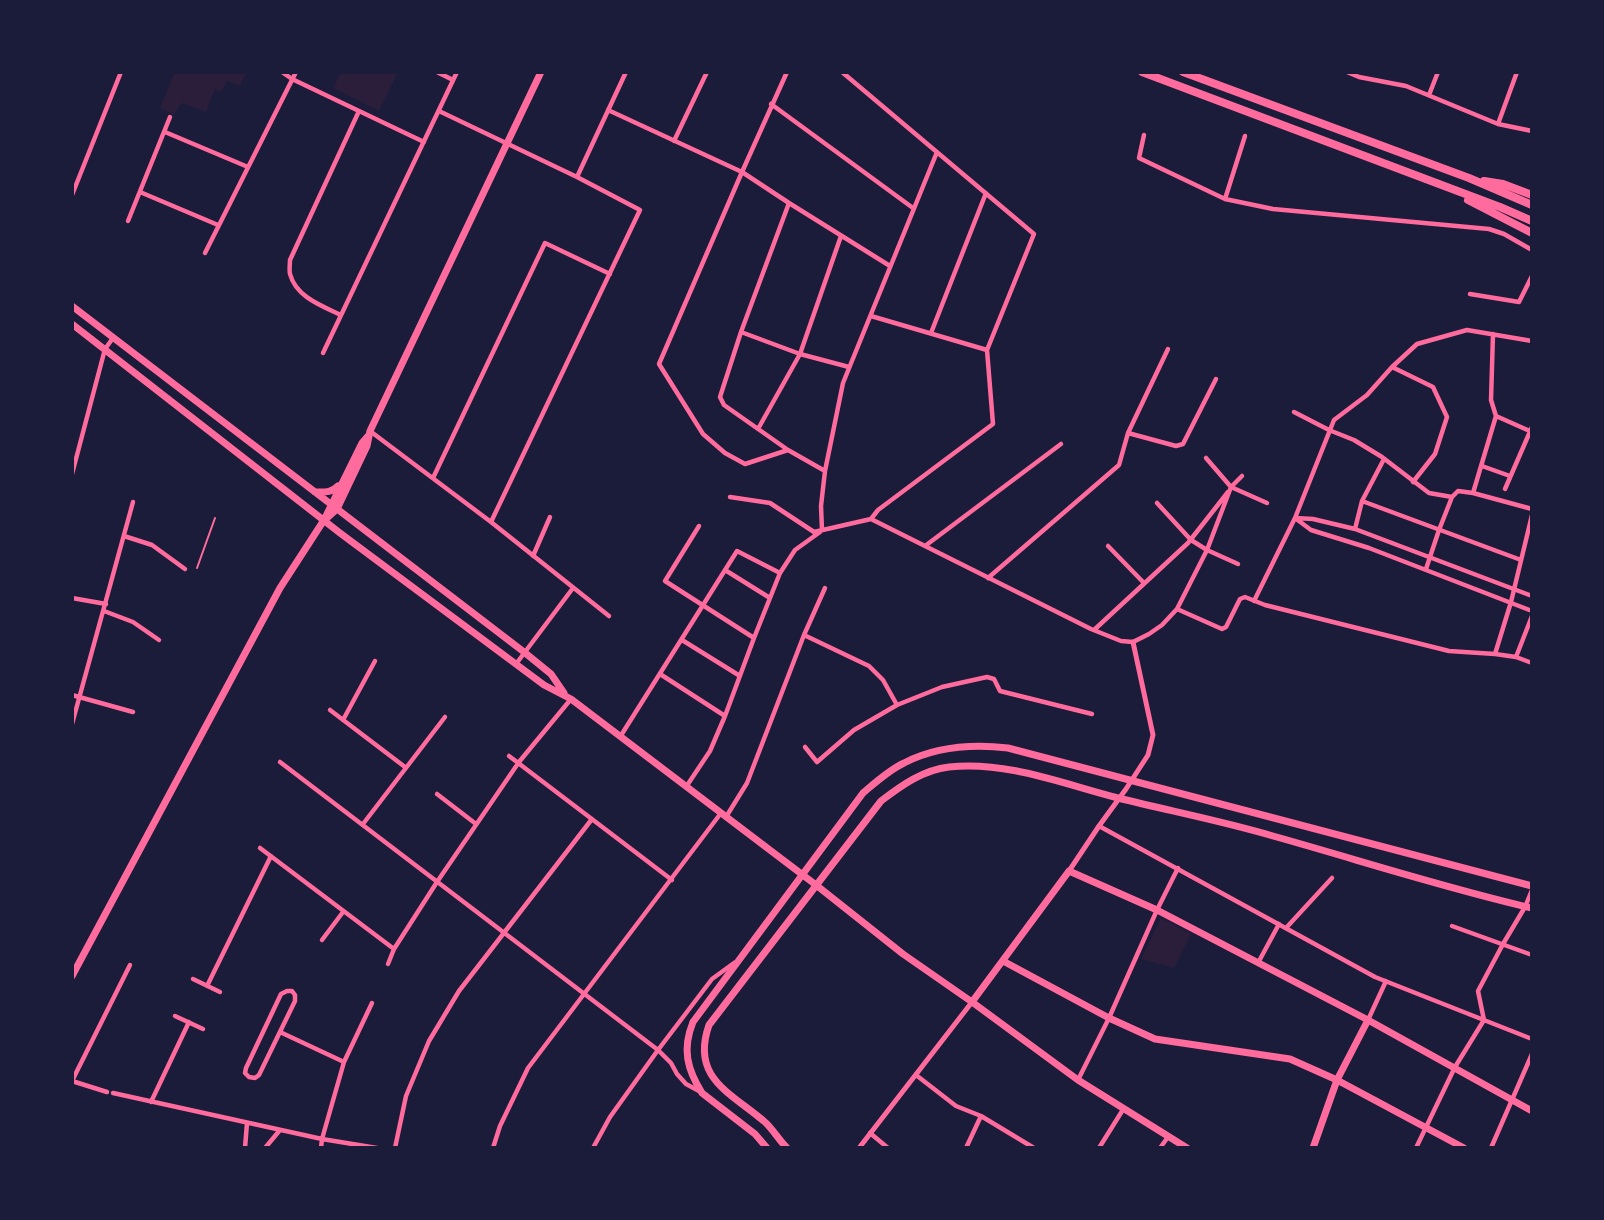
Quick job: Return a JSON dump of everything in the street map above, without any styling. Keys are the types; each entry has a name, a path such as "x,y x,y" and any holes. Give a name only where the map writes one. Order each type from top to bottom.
{"highway":[{"path":"1142,72 1532,221"},
{"path":"1183,72 1469,178 1532,205"},
{"path":"1469,178 1503,184 1532,195"},
{"path":"1435,184 1532,233"}],"main road":[{"path":"334,507 348,471 369,433 541,72"},
{"path":"72,306 524,652 551,674 568,697"},
{"path":"72,324 324,520 544,685 568,697 903,954 1078,1080 1187,1148"},
{"path":"72,976 280,588 334,507 367,446 369,433"},
{"path":"315,492 334,490 348,471"},
{"path":"766,1148 754,1134 702,1093 688,1060 687,1035 693,1022 863,793 887,773 905,762 936,750 964,746 1008,748 1532,886"},
{"path":"787,1148 766,1124 711,1076 704,1060 704,1038 709,1026 881,801 906,782 925,773 947,767 977,766 1029,773 1119,798 1271,835 1529,907"},
{"path":"972,1002 1069,871 1157,910 1368,1020 1532,1111"},
{"path":"1003,961 1109,1018 1155,1039 1290,1059 1337,1080 1464,1148"},
{"path":"1313,1148 1337,1080 1368,1020"}],"street":[{"path":"72,195 121,72"},
{"path":"282,72 292,79 424,142"},
{"path":"205,253 296,72"},
{"path":"437,72 453,80"},
{"path":"323,353 457,72"},
{"path":"577,177 626,72"},
{"path":"674,141 707,72"},
{"path":"787,72 771,104 659,364 703,434 725,453 745,464 788,450"},
{"path":"842,72 1034,234 987,350 993,424 878,510 871,519"},
{"path":"1347,72 1406,86 1498,124 1532,131"},
{"path":"1429,95 1438,72"},
{"path":"1498,124 1516,72"},
{"path":"771,104 913,208"},
{"path":"608,110 742,172 890,266"},
{"path":"341,315 313,302 297,289 290,274 290,260 359,111"},
{"path":"438,111 577,177 640,210 491,522"},
{"path":"128,221 170,117"},
{"path":"165,132 248,167"},
{"path":"1144,135 1139,158 1225,199 1273,209 1489,229 1511,237 1532,250"},
{"path":"1225,199 1245,136"},
{"path":"822,530 820,506 825,471 843,383 937,152"},
{"path":"140,192 218,225"},
{"path":"931,333 986,193"},
{"path":"789,203 741,332 720,397 724,405 758,429 788,450 825,471"},
{"path":"758,429 800,354 841,236"},
{"path":"433,478 545,243 610,274"},
{"path":"1470,294 1519,302 1532,276"},
{"path":"871,316 987,350"},
{"path":"1254,601 1295,518 1334,420 1367,395 1417,344 1467,330 1532,341"},
{"path":"741,332 800,354 849,367"},
{"path":"1473,493 1496,416 1491,400 1493,334"},
{"path":"72,474 105,349 113,338"},
{"path":"988,578 1119,465 1128,433 1168,349"},
{"path":"1392,367 1433,387 1447,417 1436,454 1413,482"},
{"path":"1128,433 1176,446 1183,444 1216,379"},
{"path":"1294,412 1354,440 1429,493 1452,497"},
{"path":"1496,416 1531,430 1505,489"},
{"path":"369,433 491,522 609,616"},
{"path":"925,546 1061,444"},
{"path":"1206,458 1232,487 1267,503"},
{"path":"1354,529 1362,501 1384,459"},
{"path":"1482,466 1510,476"},
{"path":"1094,630 1191,540 1242,476"},
{"path":"730,497 770,503 814,532 871,519 1094,630 1132,642 1162,625 1177,609 1207,550 1232,487"},
{"path":"1426,569 1452,497 1458,491 1532,510"},
{"path":"1362,501 1521,560"},
{"path":"72,724 133,502"},
{"path":"1157,503 1191,540 1238,564"},
{"path":"1495,654 1511,602 1532,515"},
{"path":"533,556 550,517"},
{"path":"1295,518 1313,519 1354,529 1532,596"},
{"path":"1295,518 1311,530 1369,548 1532,611"},
{"path":"699,526 665,581 754,638"},
{"path":"686,787 710,751 780,573 795,550 822,530"},
{"path":"124,536 152,545 186,569"},
{"path":"1526,540 1532,542"},
{"path":"1108,546 1144,583"},
{"path":"620,737 737,551 780,573"},
{"path":"725,570 770,598"},
{"path":"516,664 573,588"},
{"path":"493,1148 500,1126 528,1068 747,783 804,635 825,588"},
{"path":"72,597 106,604"},
{"path":"1177,609 1222,629 1226,627 1240,599 1245,597 1265,605 1449,651 1516,657 1532,663"},
{"path":"104,611 133,622 159,640"},
{"path":"1516,657 1532,616"},
{"path":"804,635 869,666 883,680 897,705"},
{"path":"682,640 740,676"},
{"path":"1069,871 1148,755 1153,735 1132,642"},
{"path":"344,720 375,661"},
{"path":"660,674 725,716"},
{"path":"805,747 817,762 855,730 897,705 942,687 987,677 994,679 1000,691 1092,714"},
{"path":"72,695 133,712"},
{"path":"388,964 394,950 476,824 568,697"},
{"path":"330,710 405,767"},
{"path":"363,824 445,717"},
{"path":"509,756 672,880"},
{"path":"280,762 658,1050 686,1084 702,1093"},
{"path":"437,794 476,824"},
{"path":"394,1148 406,1096 429,1041 459,991 592,819"},
{"path":"1099,826 1375,977 1532,1039"},
{"path":"260,848 394,950"},
{"path":"207,986 270,856"},
{"path":"1078,1080 1178,868"},
{"path":"1286,928 1332,878"},
{"path":"1416,1148 1455,1067 1484,1020 1478,991 1503,944 1529,907 1532,890"},
{"path":"322,940 342,912"},
{"path":"1258,963 1279,924"},
{"path":"1452,926 1532,955"},
{"path":"593,1148 610,1117 712,979 739,960"},
{"path":"107,1092 72,1081 130,965"},
{"path":"193,979 220,992"},
{"path":"1368,1020 1386,981"},
{"path":"292,991 295,1001 280,1032 260,1075 255,1078 249,1077 245,1073 246,1068 281,994 292,991"},
{"path":"859,1148 972,1002"},
{"path":"321,1148 344,1062 372,1003"},
{"path":"175,1016 203,1029"},
{"path":"151,1102 189,1022"},
{"path":"280,1032 344,1062"},
{"path":"1491,1148 1532,1054"},
{"path":"916,1075 956,1106 981,1116 1034,1148"},
{"path":"114,1093 322,1139 377,1148"},
{"path":"1099,1148 1124,1108"},
{"path":"966,1148 981,1116"},
{"path":"245,1148 247,1123"},
{"path":"265,1148 280,1130"},
{"path":"870,1133 888,1148"},
{"path":"1161,1148 1168,1137"}],"lane":[{"path":"197,568 215,518"}],"shaded area":[{"path":"175,72 247,72 240,86 227,81 221,92 215,89 206,112 181,103 174,115 160,108"},
{"path":"341,72 398,72 379,111 333,88"},
{"path":"1161,918 1191,934 1174,968 1141,959"}]}
